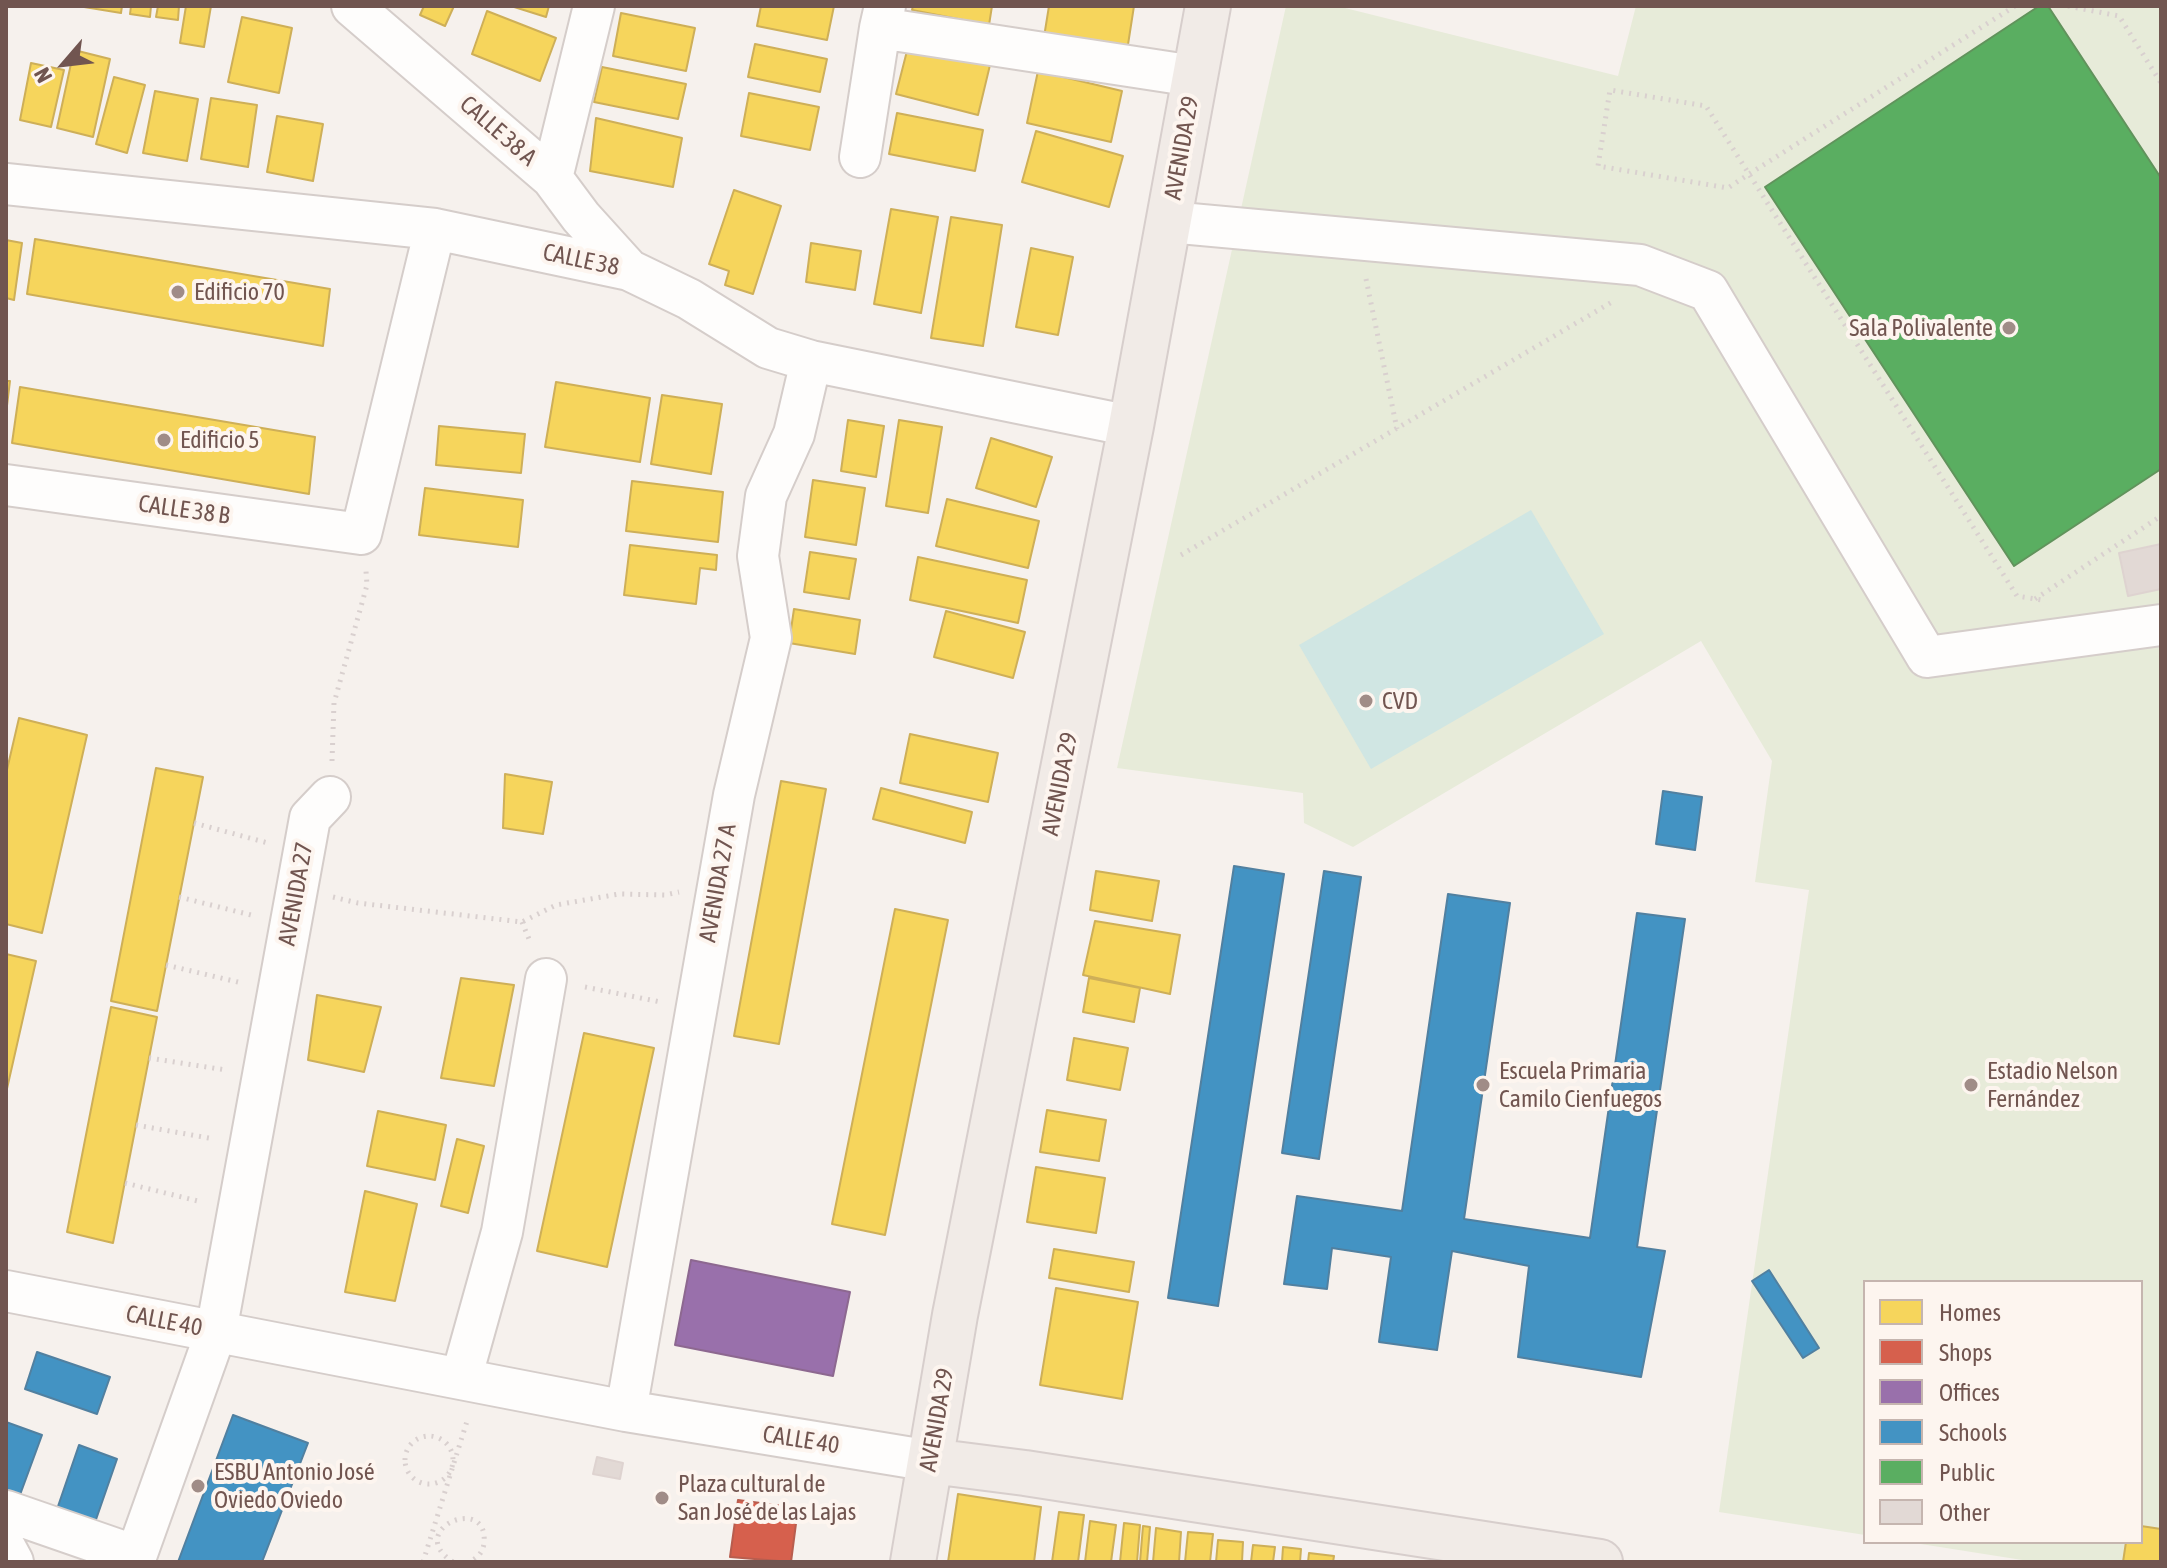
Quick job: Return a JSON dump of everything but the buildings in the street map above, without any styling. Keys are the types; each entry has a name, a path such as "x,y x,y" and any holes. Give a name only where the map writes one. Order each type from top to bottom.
{"main road":[{"name":"AVENIDA 29","path":"913,1562 955,1315 1131,426 1208,6"},
{"name":"CALLE 40","path":"931,1461 1600,1562"}],"street":[{"name":"CALLE 38 A","path":"352,6 552,178 581,217 629,270"},
{"path":"552,178 594,6"},
{"path":"860,157 882,17 1194,76"},
{"name":"CALLE 38","path":"6,184 435,229 629,270 689,299 768,348 811,361 1131,426"},
{"path":"1169,222 1640,265 1708,291 1927,657 2161,625"},
{"path":"361,534 435,229"},
{"name":"AVENIDA 27 A","path":"626,1411 734,795 771,638 758,556 766,496 794,434 811,361"},
{"name":"CALLE 38 B","path":"6,485 361,534"},
{"name":"AVENIDA 27","path":"135,1559 216,1332 310,818 330,797"},
{"path":"470,1381 502,1232 546,979"},
{"name":"CALLE 40","path":"6,1291 626,1411 931,1461"},
{"path":"6,1511 135,1559"},
{"path":"6,1549 13,1562"}],"path":[{"path":"2015,6 1749,174 1728,188 1598,166 1610,90 1706,106 1749,174 2017,596 2048,601"},
{"path":"2068,6 2119,16 2161,83"},
{"path":"1358,239 1397,429"},
{"path":"1181,555 1621,297"},
{"path":"2034,599 2161,516"},
{"path":"330,797 334,703 367,585 361,534"},
{"path":"194,823 297,889"},
{"path":"179,897 297,889 358,903 522,922 556,905 619,894 665,895 718,883"},
{"path":"522,922 546,979 696,1007"},
{"path":"166,965 278,992"},
{"path":"149,1058 263,1075"},
{"path":"136,1125 250,1146"},
{"path":"125,1183 238,1211"},
{"path":"423,1562 453,1468 470,1381"},
{"path":"429,1435 436,1437 452,1453 453,1468 442,1481 435,1484 418,1482 407,1469 406,1453 415,1441 429,1435"},
{"path":"453,1562 438,1543 441,1529 458,1517 473,1520 482,1531 484,1547 481,1554 469,1562"},
{"path":"434,1526 441,1529"}],"green space":[{"name":"CVD","path":"1286,6 1337,6 1618,76 1636,6 2161,6 2161,1562 2035,1562 1921,1544 2143,1544 2143,1280 1863,1280 1863,1535 1719,1512 1809,890 1755,882 1772,761 1701,641 1353,847 1304,823 1303,793 1117,768"}],"shaded area":[{"path":"1531,510 1604,634 1371,769 1299,645"}],"place":[{"name":"Edificio 70","path":"178,292"},
{"name":"Sala Polivalente","path":"2009,328"},
{"name":"Edificio 5","path":"164,440"},
{"name":"CVD","path":"1366,701"},
{"name":"Escuela Primaria Camilo Cienfuegos","path":"1483,1085"},
{"name":"Estadio Nelson Fernández","path":"1971,1085"},
{"name":"ESBU Antonio José Oviedo Oviedo","path":"198,1486"},
{"name":"Plaza cultural de San José de las Lajas","path":"662,1498"}]}
